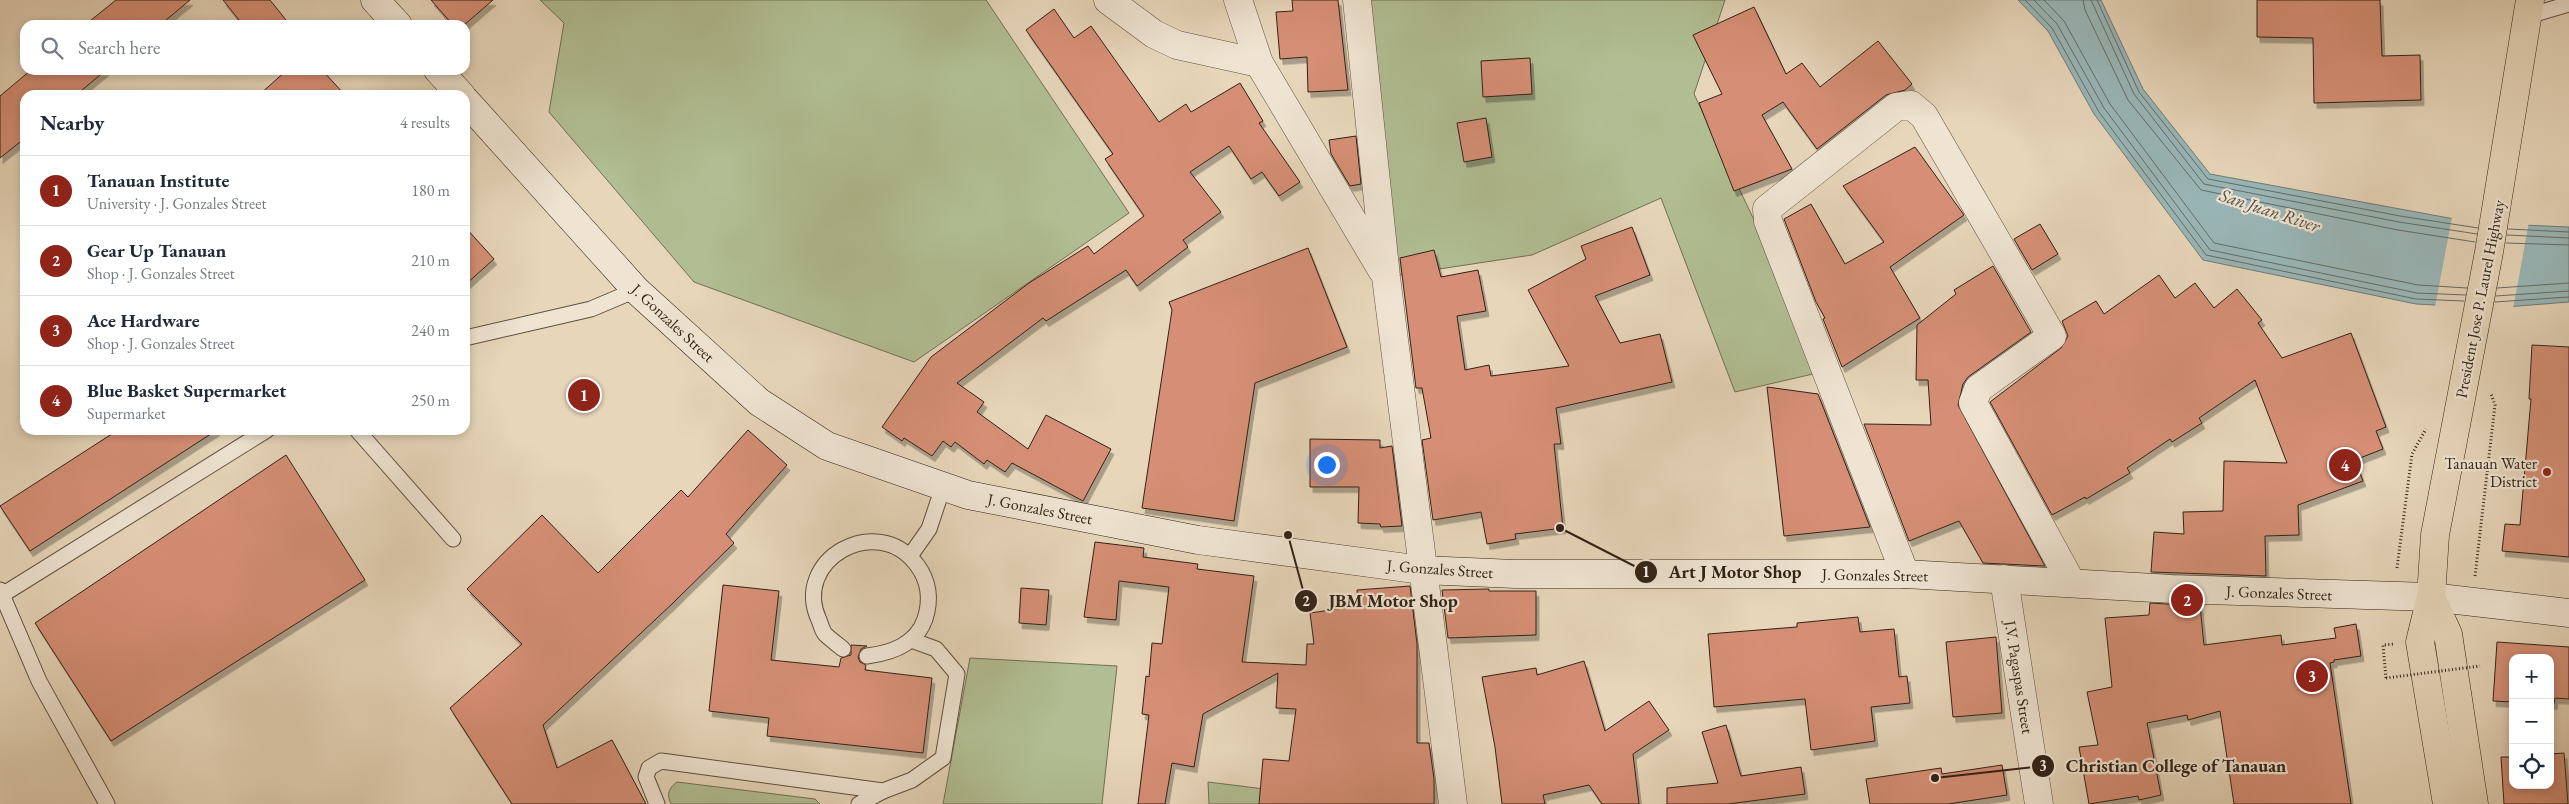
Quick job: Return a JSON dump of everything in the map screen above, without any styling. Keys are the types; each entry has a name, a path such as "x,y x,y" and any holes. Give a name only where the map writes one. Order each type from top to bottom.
{"highway":[{"name":"President Jose P. Laurel Highway","path":"2447,804 2420,642 2431,597 2435,535 2511,125 2529,8"},
{"name":"President Jose P. Laurel Highway","path":"2431,597 2448,634 2474,804"}],"street":[{"path":"375,0 393,20"},
{"path":"1108,0 1154,34 1177,45 1259,63"},
{"path":"1238,0 1259,63 1386,278"},
{"path":"1357,0 1386,278 1453,804"},
{"path":"443,75 456,90"},
{"path":"1905,574 1768,221 1767,209 1896,107 1911,104 1924,116 2052,336 1978,389 1973,403 2071,582"},
{"name":"J. Gonzales Street","path":"470,106 636,290 759,402 827,446 943,487 989,500 1198,540 1422,570 1515,574 1905,574 2172,589 2431,597 2569,613"},
{"name":"J.V. Pagaspas Street","path":"2004,579 2039,804"}],"lane":[{"path":"2529,8 2569,4"},
{"path":"470,337 591,309 636,290"},
{"path":"107,804 39,681 1,592 258,435"},
{"path":"361,435 453,539"},
{"path":"910,556 929,529 943,487"},
{"path":"843,649 824,633 814,610 814,586 824,564 842,548 865,541 889,544 910,556 924,575 929,598 924,621 911,640 891,652 867,656"},
{"path":"859,804 883,791 912,780 943,758 957,674 936,649 911,640"},
{"path":"657,804 646,777 649,768 661,761 883,791"}],"path":[{"path":"2383,645 2386,678 2480,666"}],"green space":[{"path":"540,0 986,0 1129,213 914,362 694,282 549,112 564,23"},
{"path":"1357,0 1725,0 1694,94 1826,371 1735,392 1661,198 1532,255 1386,277"},
{"path":"970,658 1117,666 1102,804 943,804"},
{"path":"677,782 815,799 820,804 671,804 669,792"},
{"path":"1208,782 1337,798 1336,804 1209,804"}],"water":[{"name":"San Juan River","path":"2018,0 2101,0 2143,89 2210,174 2476,223 2569,227 2569,302 2493,308 2416,304 2203,260 2094,114 2048,31"}],"pier":[{"path":"2452,217 2476,221 2529,222 2513,309 2435,307"}],"building":[{"path":"116,0 190,0 166,20 91,20"},
{"path":"223,0 270,0 286,20 239,20"},
{"path":"431,0 493,0 470,20 449,20"},
{"path":"1292,0 1338,0 1348,90 1308,92 1307,57 1280,59 1276,12 1293,11"},
{"path":"2257,0 2380,0 2382,56 2420,55 2421,100 2314,103 2313,38 2257,37"},
{"path":"1754,7 1786,74 1802,63 1820,87 1878,41 1912,84 1905,90 1886,95 1817,149 1783,102 1762,115 1792,169 1734,191 1699,103 1722,94 1693,35"},
{"path":"1054,9 1074,38 1091,26 1159,122 1186,104 1191,112 1240,83 1263,121 1259,123 1300,182 1279,196 1262,172 1251,179 1229,146 1190,172 1221,212 1183,240 1188,247 1137,286 1126,270 1046,321 1043,318 957,383 984,402 977,412 1028,449 1046,415 1111,449 1083,501 1012,463 1005,472 987,460 984,464 955,442 951,447 943,441 932,456 904,438 902,441 882,427 931,357 1029,283 1088,246 1094,254 1144,216 1105,159 1113,154 1026,30"},
{"path":"1530,58 1532,94 1483,97 1481,61"},
{"path":"25,75 100,75 82,90 20,90 20,142 0,158 0,96"},
{"path":"281,75 327,75 340,90 265,90"},
{"path":"1486,118 1492,157 1464,162 1457,123"},
{"path":"1356,136 1361,184 1350,186 1331,154 1329,140"},
{"path":"1915,147 1964,215 1890,267 1920,318 1842,367 1823,319 1825,318 1816,302 1784,219 1811,204 1845,264 1884,242 1843,186"},
{"path":"2040,224 2058,254 2032,270 2014,239"},
{"path":"1632,227 1650,275 1595,296 1620,343 1660,334 1672,382 1556,408 1561,444 1554,444 1563,528 1515,534 1516,539 1487,544 1481,512 1433,520 1422,440 1431,438 1422,388 1416,388 1400,258 1434,250 1441,277 1478,270 1486,311 1457,316 1465,370 1489,365 1491,376 1569,366 1528,290 1586,259 1581,246"},
{"path":"470,233 494,259 470,281"},
{"path":"1308,248 1347,347 1255,383 1234,521 1142,508 1172,310 1169,302"},
{"path":"1993,266 2031,332 1968,377 1963,384 1958,405 2045,566 1983,563 1959,521 1909,541 1864,424 1931,425 1928,380 1916,380 1917,325 1956,294 1954,290"},
{"path":"2159,275 2175,298 2195,283 2214,308 2237,289 2262,320 2258,323 2282,358 2351,333 2386,427 2376,431 2383,449 2355,460 2363,481 2298,505 2299,535 2265,536 2266,576 2151,572 2154,532 2184,534 2183,512 2223,511 2224,461 2287,463 2255,380 2199,418 2202,423 2172,442 2170,439 2127,468 2130,473 2086,499 2085,497 2052,515 1990,402 2061,348 2068,336 2062,321 2096,301 2104,314"},
{"name":"Tanauan Water District","path":"2532,345 2569,347 2569,557 2502,551 2505,524 2520,525 2531,399 2529,399"},
{"path":"1767,387 1818,394 1870,527 1784,536"},
{"path":"748,430 787,465 726,534 734,543 543,725 557,768 612,740 646,804 512,804 450,708 522,644 467,589 542,515 598,573 681,490 688,497"},
{"path":"110,435 209,435 30,551 0,506"},
{"path":"1310,439 1380,440 1380,448 1392,446 1402,526 1381,527 1380,524 1358,523 1359,487 1310,487"},
{"path":"286,455 365,580 111,741 35,623"},
{"path":"1095,542 1144,548 1143,557 1198,564 1197,569 1254,576 1242,662 1306,665 1307,644 1314,644 1310,613 1358,606 1357,590 1410,586 1417,644 1417,743 1429,743 1434,779 1434,804 1259,804 1263,759 1289,761 1296,709 1276,708 1278,673 1203,714 1194,767 1172,763 1165,804 1138,804 1149,715 1142,714 1146,676 1149,677 1152,643 1162,644 1169,587 1119,581 1116,620 1084,617"},
{"path":"723,585 779,591 771,660 839,667 841,658 851,655 851,645 867,646 861,649 858,657 860,662 866,665 865,670 932,678 923,753 767,736 769,718 709,711"},
{"path":"1021,588 1049,590 1046,625 1019,623"},
{"path":"1489,589 1489,591 1536,591 1536,635 1448,638 1442,590"},
{"path":"2150,603 2200,606 2204,645 2281,635 2282,645 2336,638 2334,628 2356,624 2361,656 2334,660 2334,662 2330,663 2351,804 2234,804 2220,711 2188,720 2187,715 2147,723 2161,795 2139,800 2138,796 2089,804 2079,747 2098,745 2087,692 2112,687 2105,618 2149,615"},
{"path":"1858,617 1860,632 1894,629 1899,677 1907,676 1910,703 1871,707 1875,741 1811,750 1805,699 1714,707 1708,634 1797,627 1797,623"},
{"path":"1996,637 2002,713 1953,717 1946,642"},
{"path":"2497,642 2569,647 2569,699 2555,698 2554,704 2554,654 2509,654 2509,702 2493,701"},
{"path":"1584,661 1605,731 1649,701 1669,730 1633,754 1639,804 1602,804 1589,785 1543,795 1545,804 1502,804 1495,747 1482,677 1536,668 1537,675"},
{"path":"1726,725 1741,776 1801,767 1805,794 1728,804 1667,804 1667,788 1718,783 1702,732"},
{"path":"2564,753 2568,804 2504,804 2501,757 2509,757 2509,789 2554,789 2554,754"},
{"path":"2002,765 2007,795 1948,804 1870,804 1866,779 1941,768 1942,774"}],"place":[{"name":"Tanauan Institute","path":"584,395"},
{"name":"Blue Basket Supermarket","path":"2345,465"},
{"name":"Tanauan Water District","path":"2547,472"},
{"name":"Art J Motor Shop","path":"1560,528"},
{"name":"JBM Motor Shop","path":"1288,535"},
{"name":"Gear Up Tanauan","path":"2187,600"},
{"name":"Ace Hardware","path":"2312,676"},
{"name":"Christian College of Tanauan","path":"1935,778"}]}
